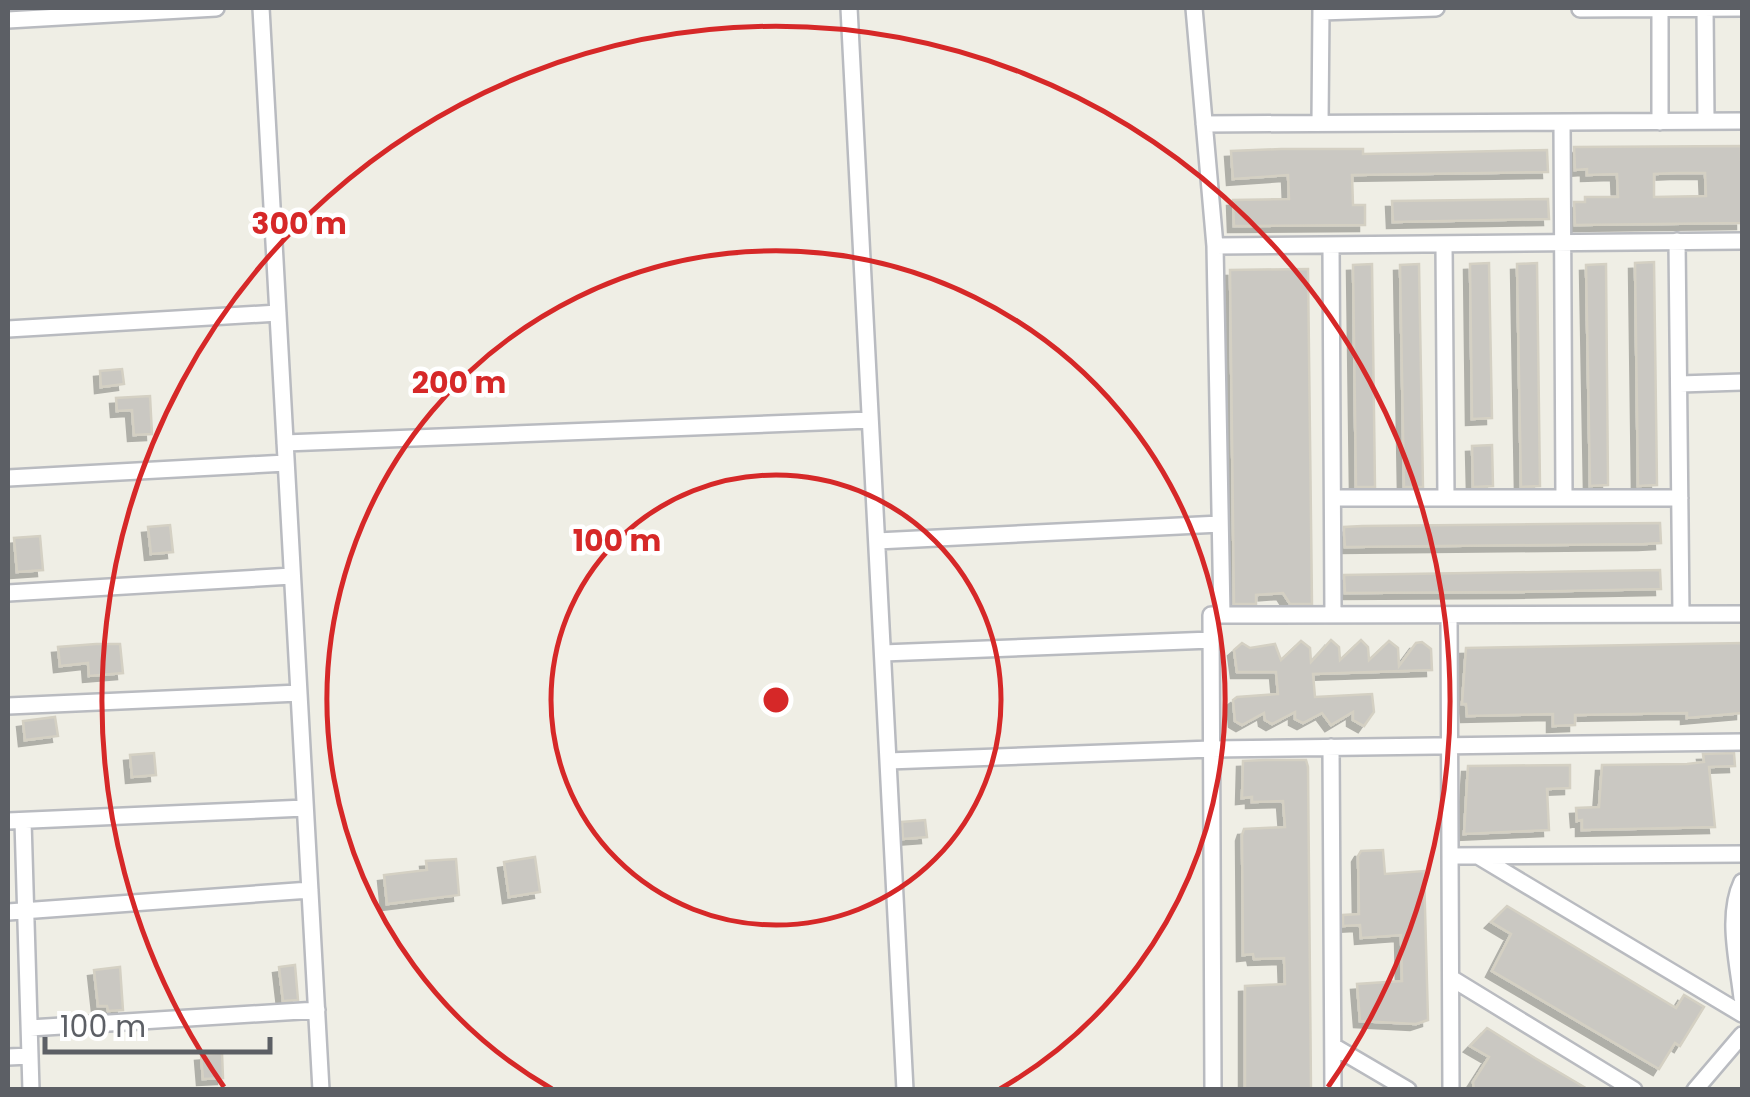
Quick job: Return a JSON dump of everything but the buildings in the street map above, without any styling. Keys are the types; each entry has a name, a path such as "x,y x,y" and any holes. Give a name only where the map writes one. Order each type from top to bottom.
{"street":[{"path":"8,20 216,8"},
{"path":"261,8 321,1090"},
{"path":"848,8 905,1090"},
{"path":"1194,8 1215,246 1222,616"},
{"path":"1320,123 1321,10 1436,8"},
{"path":"1660,8 1660,122"},
{"path":"1705,8 1706,121"},
{"path":"1580,9 1742,8"},
{"path":"1204,124 1742,121"},
{"path":"1562,124 1564,497"},
{"path":"1678,241 1681,614"},
{"path":"1215,246 1742,241"},
{"path":"1444,244 1446,498"},
{"path":"1331,245 1333,615"},
{"path":"8,329 278,313"},
{"path":"1680,384 1742,382"},
{"path":"285,443 870,420"},
{"path":"8,478 286,462"},
{"path":"1334,498 1680,498"},
{"path":"876,541 1220,524"},
{"path":"8,593 292,576"},
{"path":"1213,1090 1211,616 1742,614"},
{"path":"1449,615 1451,1090"},
{"path":"882,654 1211,640"},
{"path":"8,706 299,693"},
{"path":"888,762 1212,749 1742,742"},
{"path":"1331,747 1333,1090"},
{"path":"31,1090 29,910 16,821 306,808"},
{"path":"1450,856 1742,854"},
{"path":"1478,856 1742,1014"},
{"path":"1742,882 1736,895 1734,936 1742,998"},
{"path":"8,912 310,890"},
{"path":"1450,978 1634,1090"},
{"path":"30,1028 317,1010"},
{"path":"1695,1090 1742,1035"},
{"path":"1332,1046 1408,1090"},
{"path":"8,1057 30,1056"}]}
